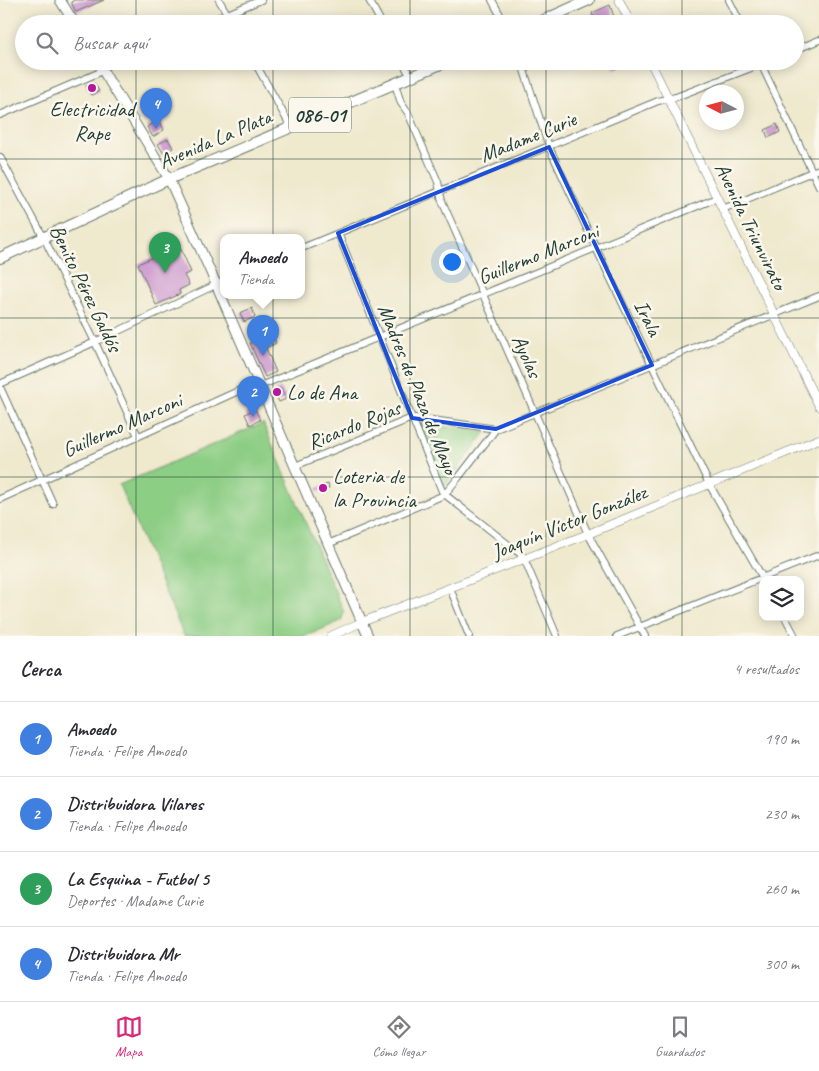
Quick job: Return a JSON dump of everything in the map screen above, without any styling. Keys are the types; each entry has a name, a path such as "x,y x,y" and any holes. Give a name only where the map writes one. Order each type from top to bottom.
{"main road":[{"path":"60,0 69,15"},
{"path":"555,15 589,0"},
{"path":"102,70 170,179 220,283"},
{"name":"Avenida La Plata","path":"0,258 170,179 427,70"},
{"path":"226,299 259,384 368,636"}],"street":[{"path":"219,0 227,14 261,0"},
{"path":"369,0 377,15"},
{"path":"492,0 500,15"},
{"path":"619,0 626,15"},
{"path":"730,0 737,15"},
{"path":"804,46 819,40"},
{"path":"0,115 102,70"},
{"path":"259,70 291,127"},
{"path":"407,70 411,77"},
{"name":"Irala","path":"523,70 549,146 596,248 709,484 762,576"},
{"name":"Avenida Triunvirato","path":"654,70 819,406"},
{"name":"Madame Curie","path":"305,247 658,101 676,97 743,70"},
{"path":"764,70 816,170 819,186"},
{"name":"Ayolas","path":"395,84 401,103 408,113 432,166 442,201 482,295 588,534 645,636"},
{"name":"Benito Pérez Galdós","path":"0,157 44,238 138,436"},
{"path":"723,209 816,170"},
{"name":"Guillermo Marconi","path":"0,499 138,436 259,384 380,337 717,198"},
{"name":"Madres de Plaza de Mayo","path":"338,233 444,495 520,552 525,558 557,636"},
{"path":"53,504 0,385 220,283"},
{"path":"328,544 444,495 496,429 819,296"},
{"name":"Ricardo Rojas","path":"295,466 412,418 496,429"},
{"name":"Joaquín Víctor González","path":"331,636 362,622 588,534 819,439"},
{"path":"771,576 819,555"},
{"path":"617,636 759,581"},
{"path":"450,588 469,636"},
{"path":"787,621 795,636"}],"highlighted area":[{"path":"549,147 652,365 496,429 412,418 338,233"}],"green space":[{"path":"263,423 344,612 341,621 306,636 184,636 119,485"},
{"path":"418,423 486,432 444,487"}],"building":[{"path":"75,0 104,0 76,12 71,2"},
{"path":"610,5 613,15 593,15 592,13"},
{"name":"Electricidad Rape","path":"90,83 95,84 99,91 91,95 86,86"},
{"path":"159,120 164,130 153,137 147,127"},
{"path":"777,124 780,132 768,138 765,130"},
{"path":"168,139 173,148 164,154 158,144"},
{"path":"179,245 191,272 184,275 189,285 179,290 180,294 156,305 138,264"},
{"path":"252,308 255,317 244,322 240,313"},
{"path":"272,334 276,343 266,348 276,372 265,377 250,343"},
{"path":"281,388 286,399 279,402 274,391"},
{"path":"255,409 260,420 250,425 245,414"},
{"name":"Loteria de la Provincia","path":"328,484 329,488 318,492 317,488"}],"place":[{"name":"Electricidad Rape","path":"92,88"},
{"name":"Distribuidora Mr","path":"156,129"},
{"name":"La Esquina - Futbol 5","path":"165,273"},
{"name":"Amoedo","path":"263,356"},
{"name":"Lo de Ana","path":"277,392"},
{"name":"Distribuidora Vilares","path":"253,417"},
{"name":"Loteria de la Provincia","path":"323,488"}]}
